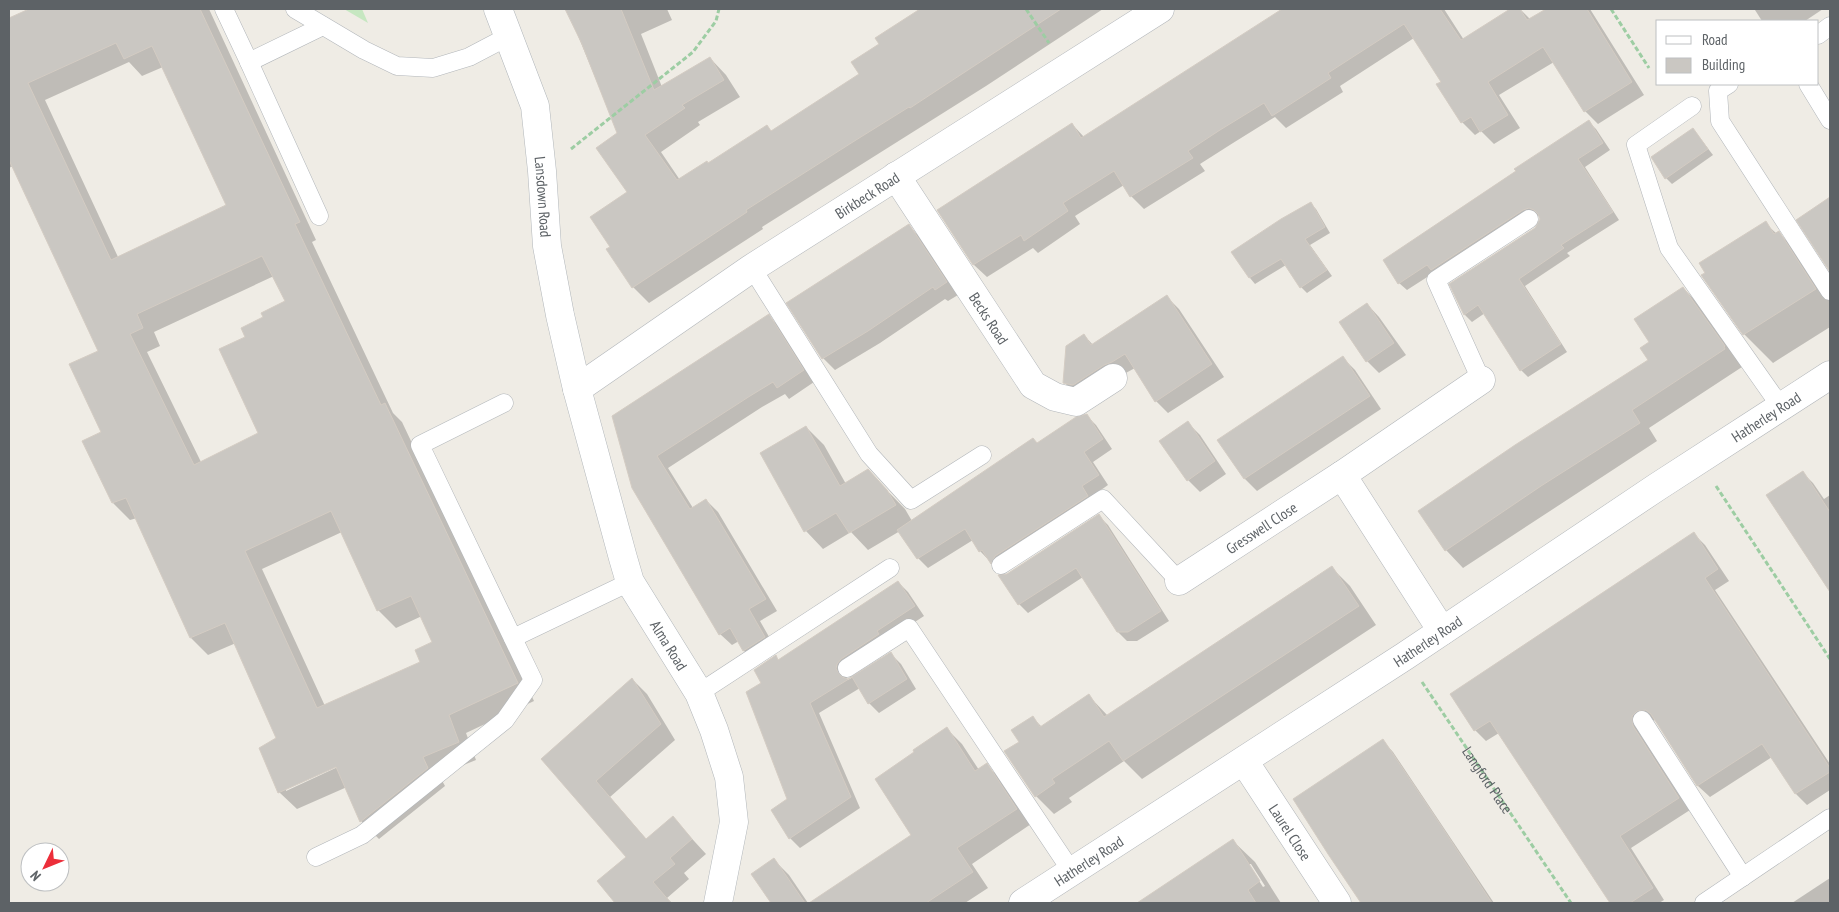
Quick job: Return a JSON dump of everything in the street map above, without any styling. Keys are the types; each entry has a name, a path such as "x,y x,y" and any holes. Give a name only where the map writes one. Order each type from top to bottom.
{"street":[{"name":"Lansdown Road","path":"498,9 535,106 547,246 560,315 577,388"},
{"name":"Birkbeck Road","path":"577,388 752,268 1160,9"},
{"name":"Becks Road","path":"896,176 1033,385 1055,397 1076,402 1113,378"},
{"name":"Hatherley Road","path":"1023,903 1405,656 1830,375"},
{"name":"Gresswell Close","path":"1179,582 1342,475 1480,380"},
{"name":"Alma Road","path":"577,388 630,582 699,693 730,777 734,822 718,903"},
{"path":"1342,475 1442,631"},
{"name":"Laurel Close","path":"1244,761 1337,903"}],"lane":[{"path":"224,9 319,216"},
{"path":"295,9 364,50 397,66 433,68 469,57 509,36"},
{"path":"249,62 323,26"},
{"path":"1819,34 1830,26"},
{"path":"1727,85 1718,91 1720,121 1830,291"},
{"path":"1809,85 1830,120"},
{"path":"1692,106 1636,145 1669,248 1781,407"},
{"path":"1480,380 1436,280 1529,219"},
{"path":"752,268 868,454 911,500 982,455"},
{"path":"316,857 362,835 505,720 532,680 420,445 504,403"},
{"path":"1000,565 1103,499 1179,582"},
{"path":"699,693 890,568"},
{"path":"513,638 630,582"},
{"path":"847,668 909,628 1072,872"},
{"path":"1642,720 1742,877"},
{"path":"1704,903 1830,818"}],"path":[{"path":"542,171 615,116 693,52 716,22 719,9"},
{"path":"1026,9 1065,69"},
{"path":"1611,9 1649,68"},
{"path":"1699,460 1830,659"},
{"name":"Langford Place","path":"1405,656 1571,903"}],"green space":[{"path":"344,9 362,9 368,23"}],"building":[{"path":"29,9 200,9 300,222 295,224 381,405 385,403 518,683 449,715 459,742 423,757 428,768 360,822 336,767 278,793 259,748 276,738 225,623 190,638 126,498 112,503 82,441 101,432 69,364 98,351 9,160 9,18","holes":["116,43 124,59 152,46 226,205 111,260 28,83","262,256 285,301 261,313 263,317 241,328 245,337 219,349 258,433 194,465 130,334 143,328 137,314","331,511 377,611 411,596 432,642 415,650 420,662 317,708 245,551"]},
{"path":"565,9 621,9 654,90 710,57 724,80 682,105 685,108 645,135 677,180 707,161 708,163 767,125 771,131 859,74 851,62 879,44 875,38 920,9 1061,9 910,108 746,210 747,212 632,288 606,249 610,247 590,217 627,192 596,148 617,133 582,44"},
{"path":"1282,9 1440,9 1461,40 1510,9 1520,9 1527,20 1546,9 1587,9 1632,82 1584,112 1543,47 1488,82 1508,115 1480,132 1471,117 1461,123 1436,84 1441,82 1404,24 1328,73 1331,78 1272,116 1264,103 1220,130 1188,151 1193,158 1130,197 1114,171 1063,203 1068,211 1024,241 1021,235 973,265 937,210 1072,123 1081,138"},
{"path":"1589,120 1603,143 1578,159 1613,212 1561,245 1564,248 1519,279 1561,344 1520,371 1478,305 1464,315 1449,284 1535,228 1540,219 1534,210 1529,208 1523,210 1431,270 1427,265 1398,284 1383,260 1516,171 1514,169"},
{"path":"1693,128 1708,149 1665,179 1651,157"},
{"path":"1830,197 1830,272 1796,220"},
{"path":"1311,202 1325,227 1305,239 1327,270 1300,288 1281,259 1249,278 1231,252"},
{"path":"1766,221 1774,234 1779,231 1816,289 1743,335 1701,275 1705,273 1699,263"},
{"path":"909,224 947,282 935,290 933,287 868,331 822,359 786,303"},
{"path":"1683,287 1725,346 1725,349 1632,410 1640,423 1541,486 1445,551 1418,511 1515,445 1648,360 1640,348 1649,342 1634,319"},
{"path":"1167,295 1212,364 1155,402 1125,354 1073,385 1063,383 1066,346 1084,334 1091,345"},
{"path":"1367,303 1394,343 1366,362 1339,322"},
{"path":"769,314 804,370 777,388 773,382 657,456 690,509 706,499 766,599 749,609 765,637 743,651 730,628 719,635 632,488 612,416"},
{"path":"1343,356 1370,396 1244,479 1217,440"},
{"path":"1087,414 1103,439 1084,452 1099,475 1082,486 1088,496 995,556 991,564 982,550 979,552 965,529 917,559 897,530 1033,438 1037,443 1076,417"},
{"path":"1188,421 1215,461 1187,481 1159,441"},
{"path":"806,426 840,486 868,469 887,490 896,505 849,533 836,513 804,532 760,453"},
{"path":"1803,471 1830,512 1830,592 1766,495"},
{"path":"1099,514 1161,611 1128,632 1117,632 1076,568 1018,605 998,575 1007,574"},
{"path":"1694,532 1718,569 1705,578 1830,768 1830,772 1795,794 1762,744 1697,786 1651,714 1646,710 1637,711 1632,716 1633,726 1679,798 1620,836 1653,888 1630,903 1610,903 1490,721 1474,731 1450,694"},
{"path":"1332,566 1359,606 1123,761 1109,741 1052,779 1055,783 1035,797 1004,751 1019,742 1011,730 1033,716 1040,727 1089,694 1104,717"},
{"path":"898,581 915,606 877,631 879,634 841,659 836,669 842,677 848,679 891,652 907,679 868,704 852,677 810,703 851,797 789,839 771,810 787,799 746,692 761,683 754,670 776,655 778,660"},
{"path":"632,678 661,724 596,781 646,839 673,816 692,839 670,858 675,864 653,882 671,903 615,903 597,881 626,857 541,759"},
{"path":"947,727 975,771 987,763 1017,809 957,848 973,872 926,903 809,903 911,835 875,779"},
{"path":"1383,739 1492,903 1361,903 1328,854 1293,799"},
{"path":"1233,839 1260,881 1248,890 1256,903 1137,903"},
{"path":"774,858 805,903 771,903 751,874"}]}
